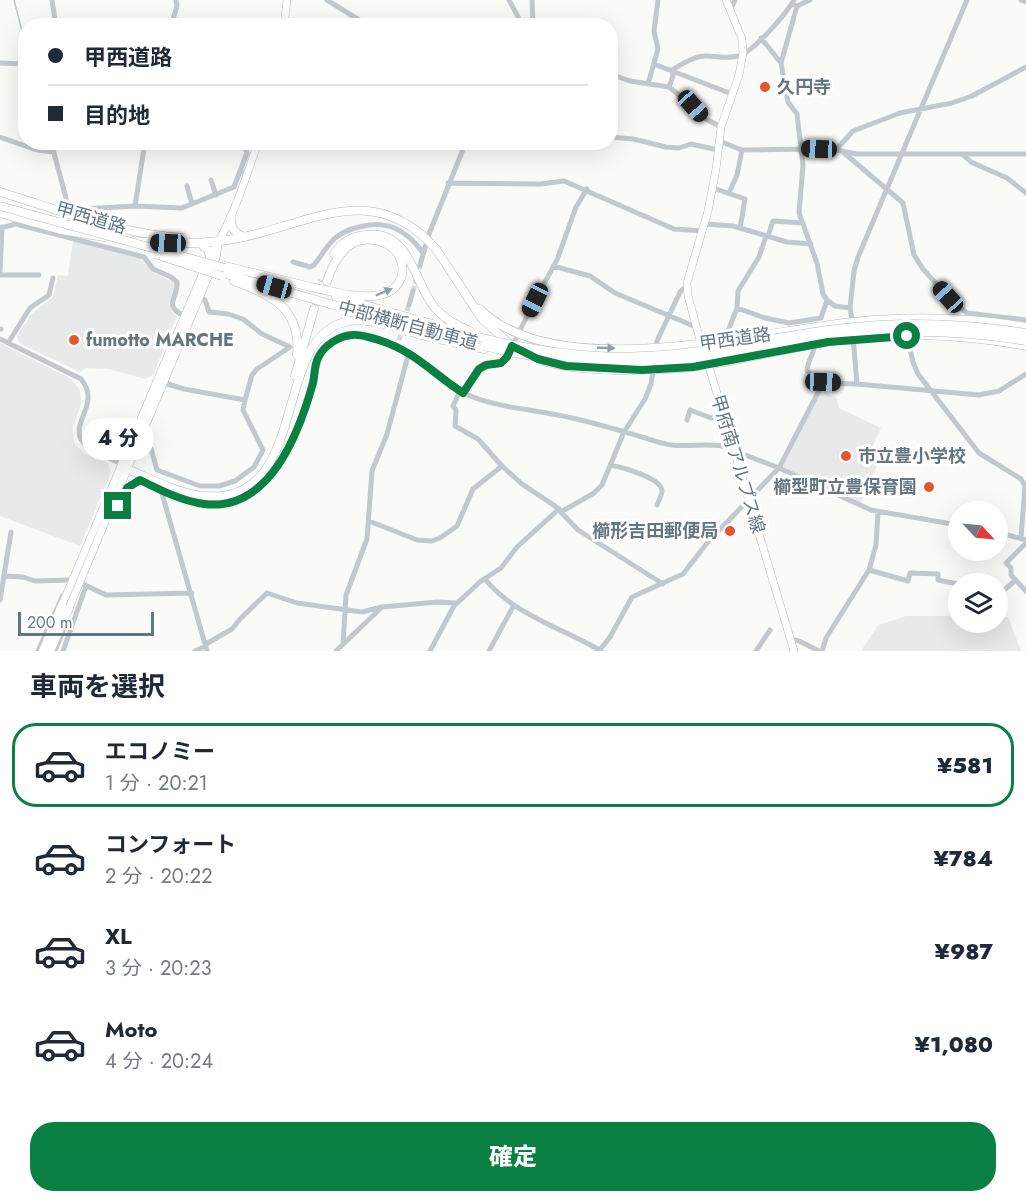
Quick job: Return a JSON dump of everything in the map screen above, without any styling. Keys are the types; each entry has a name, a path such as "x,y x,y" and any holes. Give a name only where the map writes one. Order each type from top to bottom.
{"highway":[{"name":"甲西道路","path":"0,192 65,208 150,234 220,241"},
{"name":"中部横断自動車道","path":"0,206 189,258 224,271"},
{"name":"甲西道路","path":"0,213 60,233 128,240 200,243 245,237 320,215 353,210 374,212 394,217 427,239 483,312 500,325 518,334 547,342 583,347 657,348 854,322 921,318 979,320 1026,327"},
{"path":"231,216 234,231 245,237"},
{"name":"中部横断自動車道","path":"84,230 485,343 583,355 642,356 691,352 837,329 885,325 970,326 1026,333"},
{"path":"224,271 366,297 386,294 396,286 402,276 402,263 391,246 376,240 354,243 340,253 325,280 330,259 343,244 368,234 385,237 393,241 405,253 429,300 441,314 485,343"},
{"path":"200,243 210,256"},
{"path":"224,271 265,294 287,311 296,332 298,372"},
{"name":"甲西道路","path":"462,287 482,319 512,346 538,359 566,366 653,370 708,364 815,344 907,336 966,338 1026,346"},
{"path":"126,466 194,490 224,491 243,484 258,472 269,456 298,372 316,310"},
{"path":"298,372 319,339 331,328 347,322 376,323 485,343 518,354 568,362 641,364 689,360 838,336 885,332 969,333 1026,341"},
{"path":"43,651 65,606"},
{"path":"50,651 65,606"}],"main road":[{"path":"285,18 287,0"},
{"name":"甲府南アルプス線","path":"726,0 742,39 743,53 739,75 721,127 713,188 687,285 696,327 794,651"},
{"path":"65,606 97,522 140,439 184,316 210,256 220,241 231,216 244,172 254,150"},
{"path":"65,606 112,506 160,382 216,258 220,241"}],"street":[{"path":"52,0 55,18"},
{"path":"173,18 177,6 176,0"},
{"path":"327,0 356,18"},
{"path":"509,0 519,18"},
{"path":"532,0 533,18"},
{"path":"648,84 658,49 654,31 658,0"},
{"path":"731,9 735,0"},
{"path":"672,70 706,56 726,57 743,53 794,4 810,0"},
{"path":"857,384 853,339 854,322 850,308 854,271 863,242 967,0"},
{"path":"1021,0 1026,2"},
{"path":"794,4 781,63 788,102 797,114 802,149 799,213 811,244 823,294 827,300 840,308 850,308"},
{"path":"761,38 781,63"},
{"path":"0,64 18,64"},
{"path":"654,64 732,94"},
{"path":"839,150 853,131 900,113 952,104 1026,67"},
{"path":"669,87 673,75 672,70"},
{"path":"618,77 669,87 704,118 721,127"},
{"path":"0,137 18,144"},
{"path":"618,138 666,147 691,144 718,150"},
{"path":"719,141 742,150 839,150 857,154 902,152 1026,154"},
{"path":"36,150 54,152 64,190 65,208 60,233"},
{"path":"135,206 145,150"},
{"path":"65,208 135,206 182,208 234,187 244,172 246,150"},
{"path":"420,265 427,239 462,150"},
{"path":"729,193 737,175 742,150"},
{"path":"839,150 903,203 914,255 922,268 948,297 968,313 1026,320"},
{"path":"962,154 971,162 1007,178 1026,193"},
{"path":"211,180 216,195"},
{"path":"448,183 541,184 564,181 587,189 596,196 674,229 740,228 787,242 811,244"},
{"path":"187,186 192,204"},
{"path":"713,188 745,200 740,228"},
{"path":"587,189 576,207 553,266 507,357 501,363 486,365 479,369 453,406 456,410 455,426 478,439 522,484 560,510 587,536 663,584"},
{"path":"728,340 728,330 737,308 738,291 759,257 773,221 803,223"},
{"path":"293,262 310,267 335,238 363,226 380,223 403,232 423,253"},
{"path":"39,275 0,273 1,227 16,224 60,233 144,257 153,268 177,282 172,306 184,316"},
{"path":"553,266 590,276 615,292 696,327"},
{"path":"8,343 30,308 49,295 53,278"},
{"path":"657,348 657,341 669,315 680,292 687,285"},
{"path":"409,305 413,291"},
{"path":"140,439 150,445 157,470 200,486 211,487 227,484 254,467 263,450 243,410 245,400 252,375 257,369 291,347 262,334 243,319 228,314 209,312 205,300 199,297"},
{"path":"737,308 765,318 789,322 821,318 827,300"},
{"path":"112,506 119,506 127,488 140,480 202,504 246,497 263,486 272,475 296,431 313,383 316,355 341,337 354,335 398,344 462,392 488,402 556,414 671,445 713,444 734,449 878,512 948,523"},
{"path":"907,336 918,374 980,453 1022,479 1025,486 1025,541 1006,563 1011,568 1011,575 1026,591"},
{"path":"0,339 81,379 88,389 89,400 79,428 80,438 87,445 126,466"},
{"path":"815,344 807,371 823,382 990,395 1012,385 1026,374"},
{"path":"343,644 344,608 351,581 365,549 372,471 387,434 409,352"},
{"path":"430,651 456,603 501,568 517,547 560,510 598,489 611,465 624,432 645,399 653,370"},
{"path":"160,382 184,389 245,400"},
{"path":"485,579 494,590 514,605 538,620 600,651 632,597 683,574 707,543 779,468 823,382"},
{"path":"687,420 690,410 711,418 723,413"},
{"path":"611,465 637,472 662,488 657,505"},
{"path":"369,521 417,540 432,541 440,538 457,526 473,489 502,466"},
{"path":"161,490 206,647"},
{"path":"790,639 821,651 834,625 869,570 876,544 878,512"},
{"path":"38,651 97,522"},
{"path":"0,600 11,532"},
{"path":"1008,535 1025,541"},
{"path":"63,651 97,540"},
{"path":"869,570 908,582 910,573 938,574 938,580 948,582"},
{"path":"4,576 23,577 35,581 70,580"},
{"path":"1008,587 1016,580"},
{"path":"84,584 106,595 192,593"},
{"path":"55,651 84,584"},
{"path":"195,651 206,647 232,629 267,593 297,603 362,612 382,607 437,602 456,603"},
{"path":"489,651 514,605"},
{"path":"336,651 382,607"},
{"path":"756,651 770,630"}],"shaded area":[{"path":"73,241 139,257 153,272 173,282 174,290 169,304 172,312 177,316 153,375 145,379 109,369 86,368 80,372 19,343 17,336 30,315 53,297 58,275 68,276"},
{"path":"0,343 71,379 80,390 81,404 72,430 75,444 85,454 108,463 111,473 80,546 0,516"},
{"path":"822,390 837,398 839,408 881,428 870,452 881,457 861,503 784,468"},
{"path":"906,616 948,616 948,633 1008,633 1008,617 1021,651 861,651 878,625"}],"waterway":[{"path":"14,0 19,18"}],"tunnel":[{"path":"413,291 420,265"},
{"path":"315,305 322,280"},
{"path":"399,340 409,305"}],"place":[{"name":"久円寺","path":"765,87"},
{"name":"fumotto MARCHE","path":"74,340"},
{"name":"市立豊小学校","path":"846,456"},
{"name":"櫛型町立豊保育園","path":"929,487"},
{"name":"櫛形吉田郵便局","path":"730,531"}],"route":[{"path":"118,506 127,488 140,480 171,494 202,504 236,500 246,497 263,486 272,475 296,431 313,383 318,357 332,342 341,337 354,335 364,337 409,352 463,393 479,369 486,365 501,363 512,346 538,359 566,366 642,370 693,367 828,342 907,336"}]}
